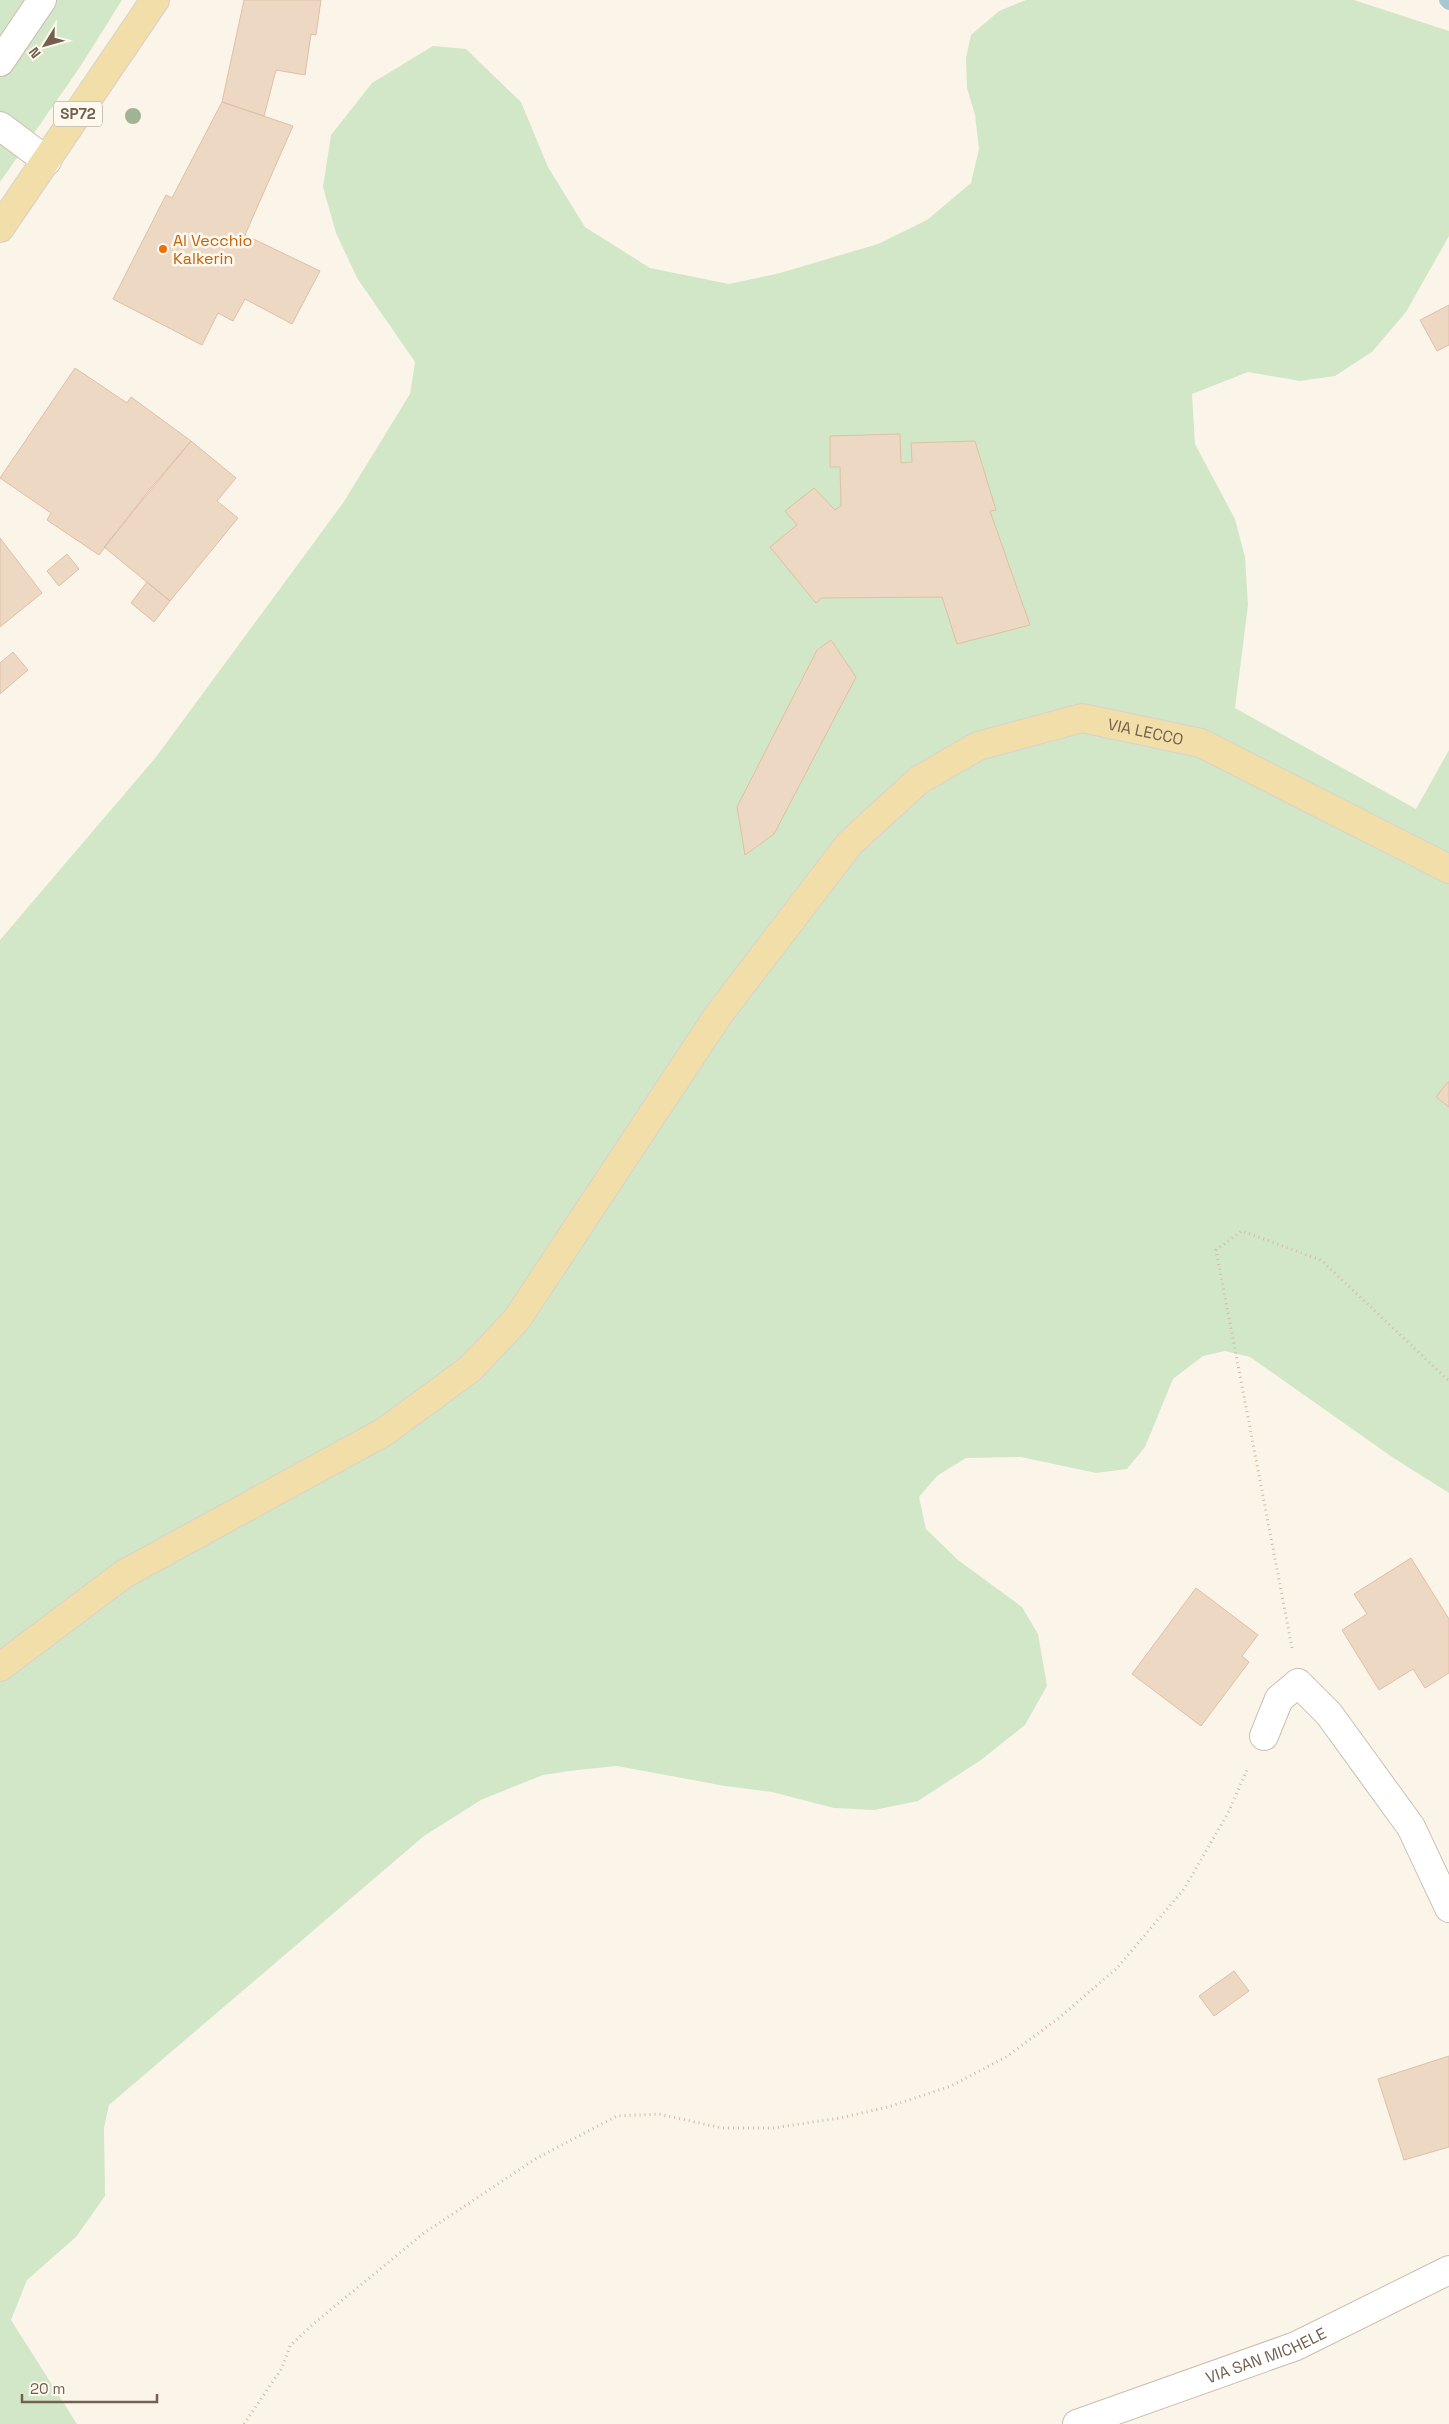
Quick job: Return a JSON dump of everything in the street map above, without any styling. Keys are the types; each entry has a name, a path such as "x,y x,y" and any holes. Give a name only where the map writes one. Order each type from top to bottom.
{"main road":[{"name":"SP72","path":"0,228 155,0"},
{"name":"VIA LECCO","path":"0,1667 124,1574 384,1432 470,1369 517,1319 719,1014 850,843 919,780 978,746 1082,718 1201,743 1449,869"}],"street":[{"path":"0,62 42,0"},
{"path":"0,126 47,161"},
{"path":"1264,1736 1278,1699 1298,1683 1330,1714 1411,1827 1449,1908"},
{"name":"VIA SAN MICHELE","path":"1077,2424 1296,2346 1449,2270"}],"path":[{"path":"1298,1683 1216,1250 1242,1231 1321,1260 1449,1381"},
{"path":"244,2424 282,2368 290,2346 312,2325 424,2233 537,2158 617,2116 658,2114 722,2128 783,2127 840,2118 888,2107 951,2086 1006,2058 1059,2018 1117,1968 1184,1889 1228,1813 1264,1736"}],"green space":[{"path":"0,0 122,0 80,67 0,182"},
{"path":"1026,0 1354,0 1449,31 1449,236 1406,312 1372,352 1335,376 1300,381 1248,372 1192,394 1195,444 1235,519 1245,557 1248,605 1235,708 1416,809 1449,750 1449,1493 1392,1457 1250,1357 1225,1351 1203,1356 1173,1379 1145,1447 1127,1469 1096,1473 1021,1457 966,1458 937,1476 919,1497 926,1529 958,1560 1022,1607 1038,1634 1047,1686 1025,1725 981,1760 918,1801 874,1810 834,1808 772,1792 725,1786 617,1766 543,1775 481,1800 424,1836 109,2105 104,2128 105,2196 76,2237 27,2280 11,2320 77,2424 0,2424 0,940 156,757 343,503 410,394 415,362 357,278 336,233 323,187 331,135 372,83 433,46 466,49 521,102 548,167 585,227 650,268 729,284 780,273 878,244 927,220 971,183 979,149 975,115 967,88 966,58 971,35 999,11"}],"building":[{"path":"244,0 321,0 316,35 311,34 305,75 276,70 264,116 222,102"},
{"path":"222,102 293,126 245,235 320,271 292,324 245,299 233,321 218,313 202,345 113,299 166,195 172,198"},
{"path":"1449,305 1449,345 1437,351 1420,320"},
{"path":"75,368 127,403 131,397 191,441 149,490 99,555 47,520 51,513 0,478"},
{"path":"900,434 901,463 912,462 911,443 975,441 996,510 990,511 1030,625 957,644 942,597 822,598 816,603 770,547 797,525 785,511 814,488 835,510 841,506 840,467 830,467 830,436"},
{"path":"191,441 236,478 217,501 238,518 170,601 104,547"},
{"path":"0,538 42,593 0,627"},
{"path":"67,554 79,569 59,586 47,571"},
{"path":"147,582 170,601 154,622 131,603"},
{"path":"831,640 856,677 774,834 745,855 737,807 817,650"},
{"path":"13,652 28,670 0,694 0,663"},
{"path":"1449,1082 1449,1107 1436,1097"},
{"path":"1411,1558 1449,1619 1449,1673 1425,1688 1413,1669 1379,1690 1342,1630 1367,1614 1354,1594"},
{"path":"1196,1588 1258,1635 1242,1656 1249,1662 1201,1726 1132,1674"},
{"path":"1234,1971 1249,1991 1214,2016 1199,1996"},
{"path":"1449,2056 1449,2147 1404,2160 1378,2079"}],"waterway":[{"path":"1446,0 1449,3"}],"place":[{"name":"Al Vecchio Kalkerin","path":"163,249"}]}
